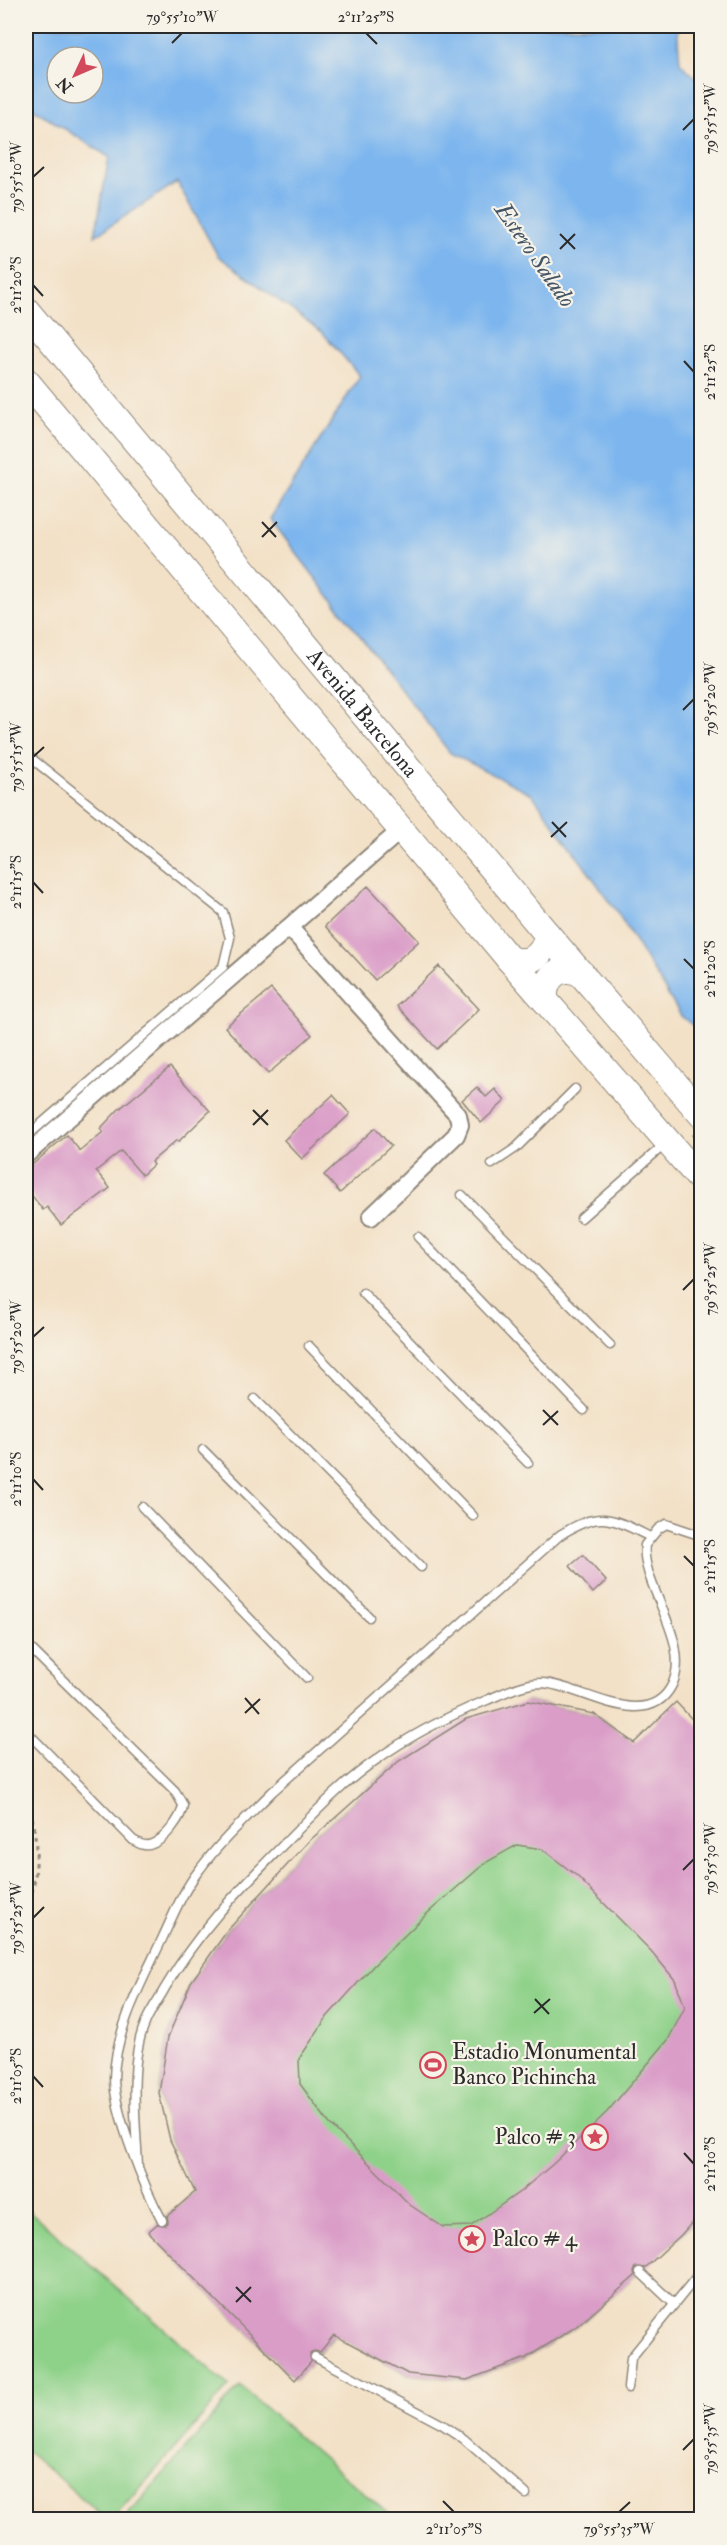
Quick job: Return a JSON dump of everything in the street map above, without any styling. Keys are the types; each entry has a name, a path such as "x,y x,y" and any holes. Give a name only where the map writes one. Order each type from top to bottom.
{"main road":[{"name":"Avenida Barcelona","path":"26,310 547,934 702,1114"},
{"name":"Avenida Barcelona","path":"26,381 509,959 702,1181"},
{"path":"509,959 518,962 534,959 546,944 547,934"},
{"path":"545,1000 544,989 548,979 556,972 574,970 582,974"}],"street":[{"path":"26,1155 401,830"},
{"path":"290,928 458,1115 460,1125 456,1135 371,1217"}],"lane":[{"path":"26,754 223,912 230,938 223,967 26,1137"},
{"path":"492,1164 516,1148 575,1089"},
{"path":"581,1218 667,1141"},
{"path":"462,1195 610,1345"},
{"path":"418,1237 584,1410"},
{"path":"363,1293 528,1463"},
{"path":"309,1346 473,1516"},
{"path":"255,1400 421,1567"},
{"path":"203,1450 369,1617"},
{"path":"142,1507 307,1678"},
{"path":"162,2220 138,2166 116,2091 114,2080 116,2057 122,2031 153,1958 183,1893 199,1870 226,1837 280,1785 560,1535 576,1525 596,1518 620,1522 650,1537"},
{"path":"138,2166 135,2094 138,2044 145,2022 186,1952 213,1918 324,1803 388,1752 467,1709 518,1687 545,1683 616,1705 632,1707 654,1702 665,1694 672,1685 675,1673 675,1641 647,1563 645,1548 650,1537 661,1526 671,1524 702,1536"},
{"path":"26,1644 175,1791 183,1805 180,1815 159,1840 152,1844 143,1845 133,1840 26,1731"},
{"path":"628,2388 631,2358 702,2270"},
{"path":"640,2271 674,2304"},
{"path":"315,2357 443,2425 464,2439 526,2494"}],"path":[{"path":"26,1791 36,1843 36,1875 26,1911"}],"green space":[{"name":"Estadio Monumental Banco Pichincha","path":"528,1701 594,1714 634,1743 702,1730 702,2212 681,2235 579,2325 526,2358 467,2380 408,2374 335,2335 295,2380 149,2232 195,2192 170,2140 159,2093 168,2037 191,1982 227,1931 308,1842 399,1761"},
{"path":"26,2208 229,2386 113,2519 106,2519 26,2450"},
{"path":"240,2386 394,2519 124,2519"}],"water":[{"name":"Estero Salado","path":"26,26 677,26 680,63 702,83 701,1032 681,1016 616,910 532,794 450,753 270,519 360,376 322,332 218,256 177,182 95,236 109,157 26,104"}],"building":[{"path":"368,886 419,941 375,980 325,926"},
{"path":"439,966 479,1009 437,1049 397,1006"},
{"path":"271,989 312,1035 268,1074 225,1027"},
{"path":"170,1067 210,1111 178,1142 177,1140 151,1162 153,1165 142,1175 121,1151 96,1171 110,1188 61,1225 47,1207 43,1210 26,1188 26,1170 67,1135 80,1151 103,1132 100,1129 118,1110"},
{"path":"477,1087 486,1097 495,1089 505,1101 481,1123 462,1100"},
{"path":"333,1095 350,1114 302,1159 284,1140"},
{"path":"375,1128 391,1146 340,1193 324,1175"},
{"path":"583,1555 606,1581 593,1593 570,1566"},
{"name":"Estadio Monumental Banco Pichincha","path":"528,1701 594,1714 634,1743 676,1702 702,1730 702,2207 695,2209 696,2218 681,2235 645,2268 636,2267 635,2276 579,2325 526,2358 467,2380 408,2374 334,2335 320,2352 314,2351 310,2354 311,2362 295,2380 148,2232 157,2224 165,2225 168,2221 167,2216 195,2192 170,2140 159,2093 168,2037 191,1982 227,1931 308,1842 399,1761 466,1719","holes":["517,1845 542,1849 577,1876 651,1951 675,1980 685,2007 668,2040 607,2112 553,2164 521,2191 471,2226 443,2227 410,2205 329,2123 300,2084 299,2059 327,2017 374,1965 430,1911 485,1863"]}],"place":[{"name":"Estadio Monumental Banco Pichincha","path":"433,2065"},
{"name":"Palco # 3","path":"595,2137"},
{"name":"Palco # 4","path":"472,2239"}]}
